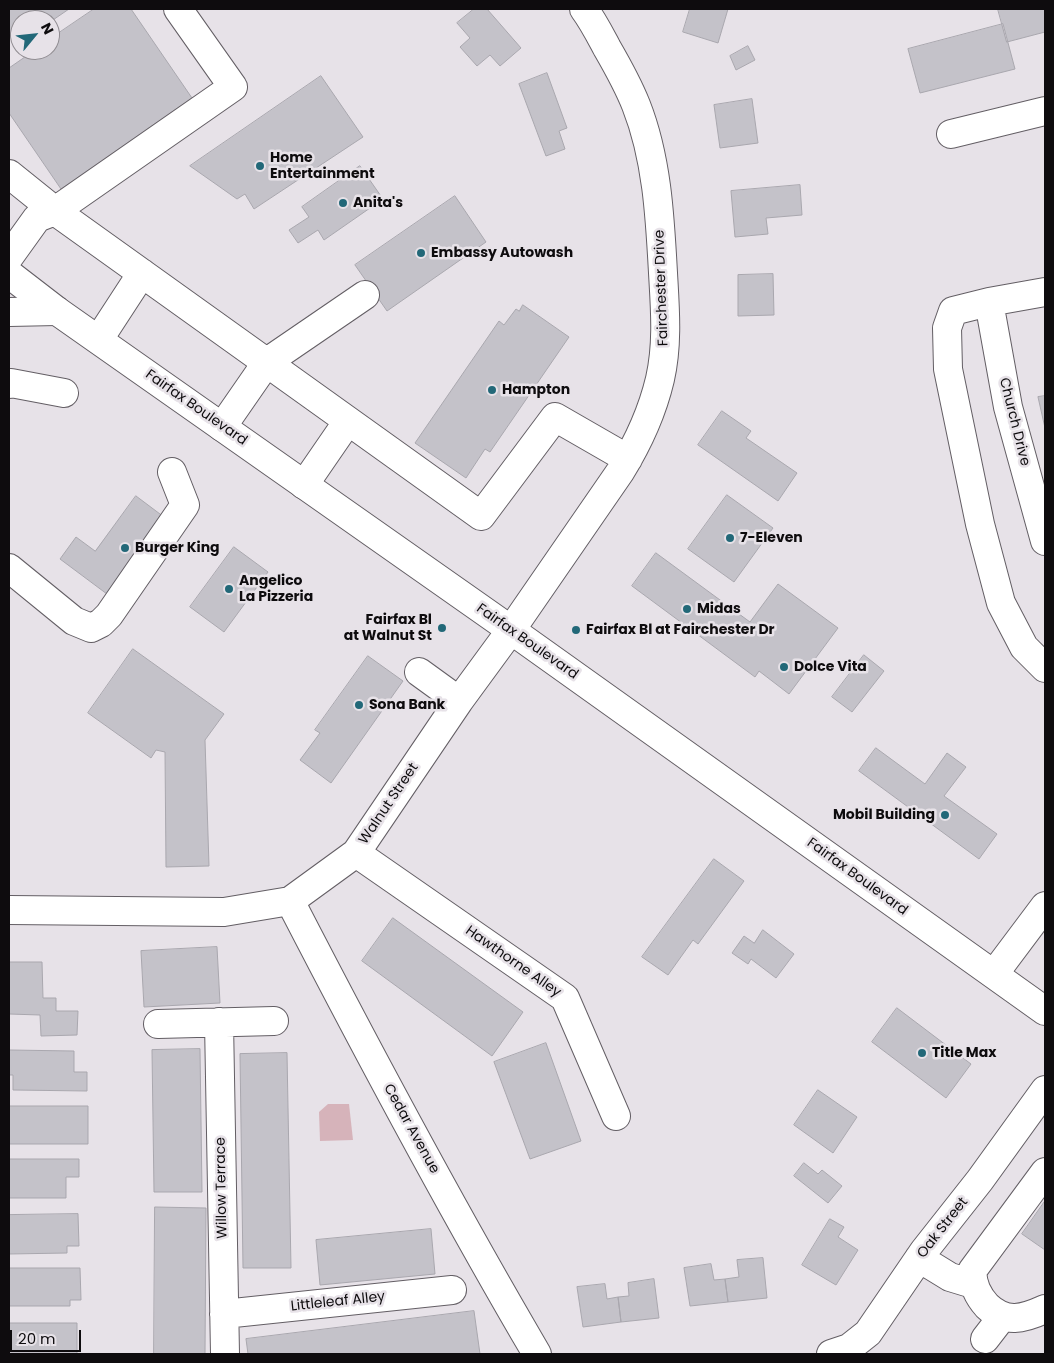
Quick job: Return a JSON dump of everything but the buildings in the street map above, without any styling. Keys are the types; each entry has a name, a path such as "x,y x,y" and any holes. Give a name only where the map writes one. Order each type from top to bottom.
{"street":[{"path":"9,257 37,218 55,211 233,87 178,9"},
{"name":"Fairchester Drive","path":"512,630 628,459 645,426 654,403 662,368 665,312 661,226 654,174 647,141 637,107 622,74 584,9"},
{"path":"951,134 1045,111"},
{"path":"9,174 55,211 482,516 555,417 628,459"},
{"path":"99,339 142,273"},
{"name":"Fairfax Boulevard","path":"9,274 57,310 512,630 1045,1011"},
{"path":"1045,292 989,302 953,311 947,328 948,369 980,524 1001,603 1024,647 1045,668"},
{"path":"222,426 267,362 365,294"},
{"name":"Church Drive","path":"989,302 1008,407 1039,512 1045,541"},
{"path":"9,312 57,310"},
{"path":"9,384 11,382 64,393"},
{"path":"304,485 348,421"},
{"path":"9,568 74,621 91,628 101,623 109,615 185,504 172,472"},
{"name":"Walnut Street","path":"9,910 224,912 290,901 356,853 459,701 512,630"},
{"path":"419,672 459,701"},
{"name":"Hawthorne Alley","path":"356,853 565,998 616,1116"},
{"name":"Cedar Avenue","path":"290,901 348,1014 497,1286 537,1354"},
{"path":"994,974 1045,906"},
{"path":"158,1024 274,1021"},
{"name":"Willow Terrace","path":"219,1022 225,1354"},
{"name":"Oak Street","path":"831,1354 849,1348 868,1333 919,1258 980,1180 1045,1090"},
{"path":"1045,1172 972,1271 973,1284 980,1298 1002,1317 1028,1317 1045,1309"},
{"path":"919,1258 950,1277 973,1284"},
{"name":"Littleleaf Alley","path":"224,1314 452,1290"},
{"path":"984,1339 1002,1317"}],"shaded area":[{"path":"328,1104 349,1104 353,1140 320,1141 319,1112"}],"place":[{"name":"Home Entertainment","path":"260,166"},
{"name":"Anita's","path":"343,203"},
{"name":"Embassy Autowash","path":"421,253"},
{"name":"Hampton","path":"492,390"},
{"name":"7-Eleven","path":"730,538"},
{"name":"Burger King","path":"125,548"},
{"name":"Angelico La Pizzeria","path":"229,589"},
{"name":"Midas","path":"687,609"},
{"name":"Fairfax Bl at Walnut St","path":"442,628"},
{"name":"Fairfax Bl at Fairchester Dr","path":"576,630"},
{"name":"Dolce Vita","path":"784,667"},
{"name":"Sona Bank","path":"359,705"},
{"name":"Mobil Building","path":"945,815"},
{"name":"Title Max","path":"922,1053"}]}
